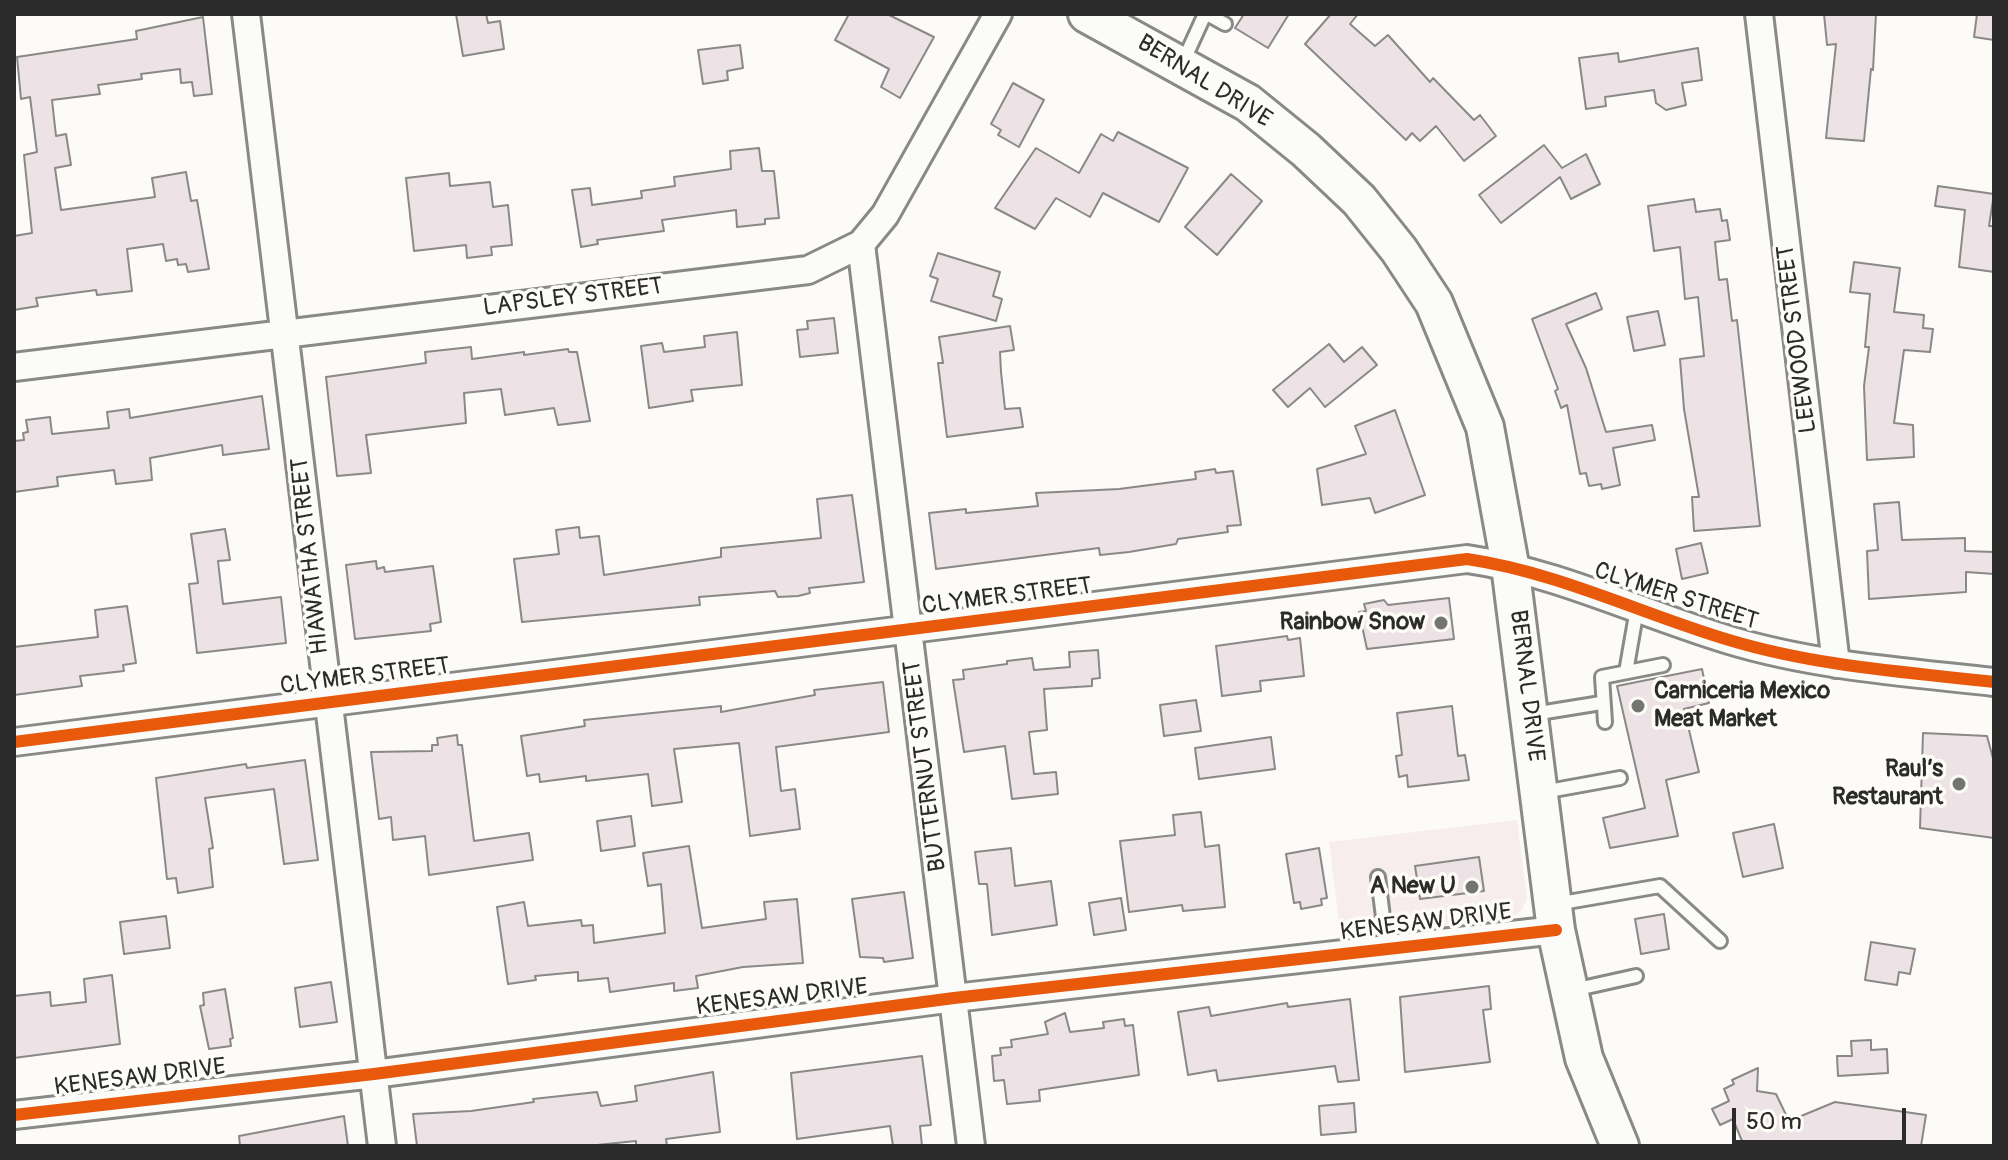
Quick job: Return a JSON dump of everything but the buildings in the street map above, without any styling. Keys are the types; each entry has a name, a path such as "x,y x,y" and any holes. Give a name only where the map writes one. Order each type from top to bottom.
{"street":[{"name":"HIAWATHA STREET","path":"246,14 382,1146"},
{"name":"LAPSLEY STREET","path":"14,367 808,270 861,244 885,215 998,14"},
{"name":"BERNAL DRIVE","path":"1087,14 1248,103 1306,150 1359,200 1434,303 1485,427 1510,565 1555,917 1584,1058 1620,1146"},
{"name":"LEEWOOD STREET","path":"1759,14 1836,664"},
{"name":"BUTTERNUT STREET","path":"861,244 971,1146"},
{"name":"CLYMER STREET","path":"14,742 1467,559 1510,565 1731,641 1836,664 1994,682"},
{"name":"KENESAW DRIVE","path":"14,1115 374,1074 954,998 1387,950 1555,917"}],"lane":[{"path":"1182,64 1206,14 1225,24"},
{"path":"1626,672 1637,609"},
{"path":"1605,722 1601,703 1602,677 1663,665"},
{"path":"1530,714 1601,703"},
{"path":"1539,793 1620,778"},
{"path":"1378,877 1387,950"},
{"path":"1555,917 1660,886 1720,941"},
{"path":"1570,991 1636,976"}],"shaded area":[{"path":"1517,820 1527,898 1522,910 1511,918 1341,938 1329,842"}],"cycle path":[{"path":"14,742 1467,559 1567,583 1696,630 1761,649 1860,667 1994,682"},
{"path":"14,1115 374,1074 954,998 1556,930"}],"place":[{"name":"Rainbow Snow","path":"1441,623"},
{"name":"Carniceria Mexico Meat Market","path":"1638,706"},
{"name":"Raul’s Restaurant","path":"1959,784"},
{"name":"A New U","path":"1472,887"}]}
